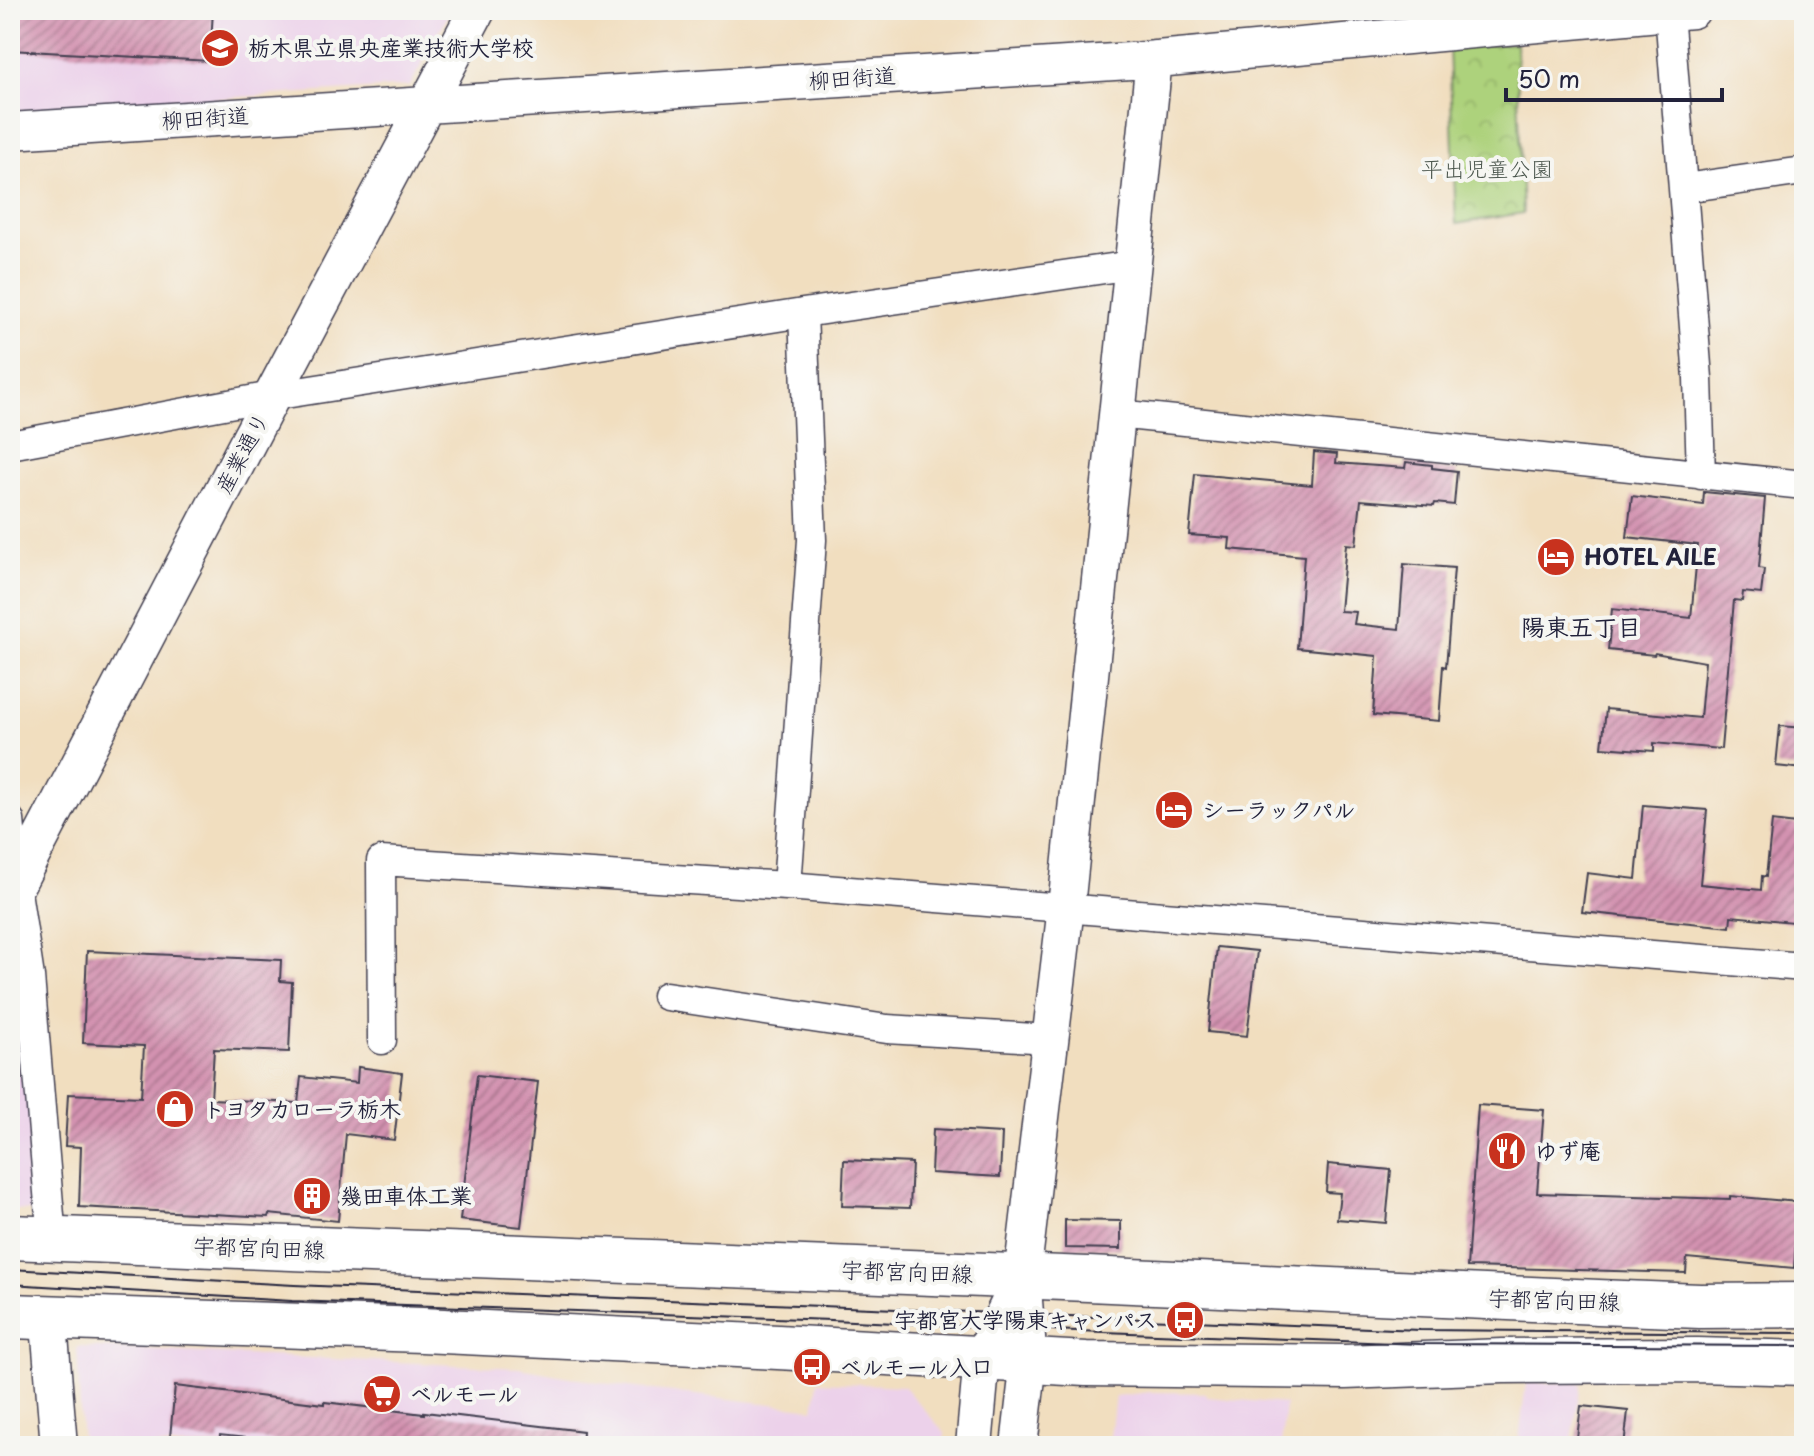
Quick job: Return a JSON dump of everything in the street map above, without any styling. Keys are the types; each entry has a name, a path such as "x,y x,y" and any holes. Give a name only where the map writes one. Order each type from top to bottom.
{"main road":[{"name":"宇都宮向田線","path":"31,1239 1700,1306 1804,1305"},
{"path":"31,1317 438,1331 1086,1364 1345,1367 1503,1361 1804,1363"}],"street":[{"name":"産業通り","path":"13,891 477,10"},
{"name":"柳田街道","path":"10,131 1154,59 1680,11"},
{"path":"1680,11 1684,188 1698,378 1701,475"},
{"path":"1019,1446 1029,1361 1022,1277 1066,907 1154,59"},
{"path":"1684,188 1804,171"},
{"path":"10,445 272,396 1132,265"},
{"path":"787,886 812,540 803,313"},
{"path":"1117,414 1804,485"},
{"path":"10,820 13,891 30,977 31,1239"},
{"path":"382,1040 381,861 787,886 1804,967"},
{"path":"666,996 887,1029 1050,1039"},
{"path":"974,1446 982,1358 1022,1277"},
{"path":"31,1317 50,1336 59,1446"}],"shaded area":[{"name":"栃木県立県央産業技術大学校","path":"10,10 451,10 410,86 10,112"},
{"path":"10,1043 23,1043 38,1212 10,1209"},
{"name":"ベルモール","path":"77,1347 519,1368 620,1386 814,1409 818,1382 903,1386 945,1433 943,1446 82,1446"},
{"path":"1526,1383 1581,1383 1571,1446 1518,1446"},
{"path":"1151,1392 1206,1393 1207,1397 1285,1404 1281,1446 1109,1446 1115,1396"}],"green space":[{"name":"平出児童公園","path":"1516,43 1523,213 1456,224 1449,48"}],"building":[{"path":"10,10 213,10 210,61 10,50"},
{"path":"1314,452 1337,454 1336,463 1405,468 1406,462 1457,471 1454,505 1361,500 1356,545 1346,544 1340,611 1356,612 1354,624 1399,629 1404,564 1454,568 1439,721 1373,715 1377,656 1297,648 1304,556 1229,549 1230,538 1189,535 1195,474 1312,485"},
{"path":"1704,492 1765,498 1759,568 1764,569 1761,594 1743,592 1742,601 1734,600 1721,749 1654,743 1654,751 1602,747 1606,709 1700,718 1705,662 1655,653 1608,650 1612,609 1691,618 1698,545 1627,537 1632,496 1703,505"},
{"path":"1780,726 1804,728 1804,769 1776,766"},
{"path":"1643,805 1707,810 1700,884 1761,890 1762,876 1766,877 1772,821 1804,825 1804,923 1731,916 1730,927 1582,912 1587,873 1636,879"},
{"path":"1217,947 1257,951 1247,1036 1208,1032"},
{"path":"87,951 281,960 280,981 292,982 289,1052 214,1049 211,1099 298,1103 301,1077 357,1083 358,1067 402,1073 394,1140 346,1134 338,1221 269,1214 268,1217 79,1207 81,1147 65,1146 68,1094 141,1097 144,1046 83,1043"},
{"path":"477,1075 538,1082 521,1227 460,1220"},
{"name":"ゆず庵","path":"1478,1105 1544,1110 1537,1193 1730,1199 1730,1196 1799,1202 1794,1268 1687,1258 1686,1273 1467,1267"},
{"path":"933,1129 1002,1133 1000,1177 931,1173"},
{"path":"844,1160 912,1163 910,1208 842,1206"},
{"path":"1328,1164 1391,1170 1386,1223 1337,1219 1340,1193 1326,1192"},
{"path":"1065,1220 1121,1221 1121,1249 1065,1248"},
{"path":"175,1386 583,1431 582,1446 321,1446 220,1435 219,1442 170,1437"},
{"path":"1581,1406 1628,1411 1624,1446 1576,1446"}],"tram line":[{"path":"10,1269 294,1285 1420,1330 1804,1333"},
{"path":"10,1284 292,1301 1420,1344 1804,1346"}],"place":[{"name":"栃木県立県央産業技術大学校","path":"220,48"},
{"name":"HOTEL AILE","path":"1556,557"},
{"name":"シーラックパル","path":"1174,810"},
{"name":"トヨタカローラ栃木","path":"175,1109"},
{"name":"ゆず庵","path":"1507,1151"},
{"name":"幾田車体工業","path":"312,1196"},
{"name":"宇都宮大学陽東キャンパス","path":"1185,1320"},
{"name":"ベルモール入口","path":"812,1367"},
{"name":"ベルモール","path":"382,1394"}],"district":[{"name":"陽東五丁目","path":"1581,628"}]}
